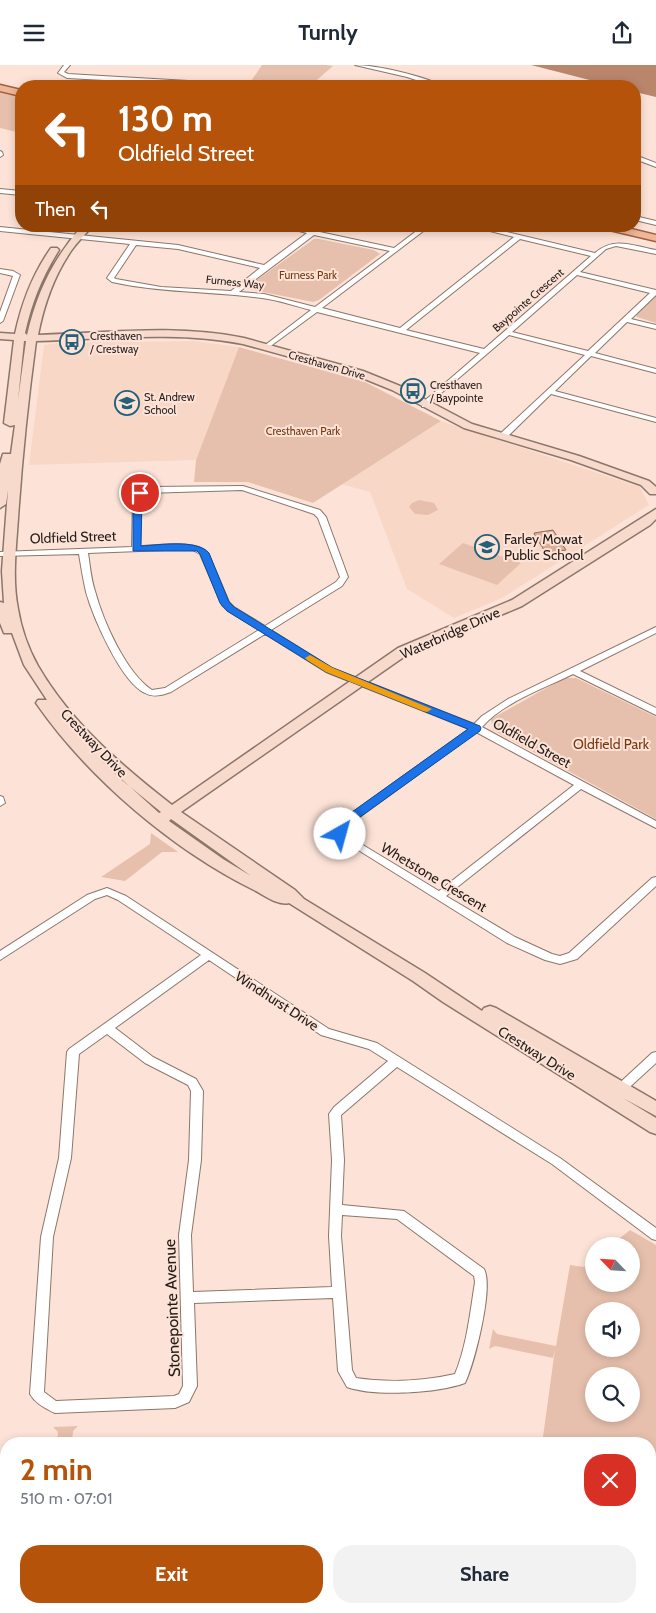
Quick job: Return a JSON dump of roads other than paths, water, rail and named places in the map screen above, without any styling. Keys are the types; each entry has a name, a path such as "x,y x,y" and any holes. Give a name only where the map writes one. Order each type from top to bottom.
{"main road":[{"path":"0,88 15,92"},
{"path":"630,232 656,238"}],"street":[{"path":"68,65 61,73 67,76 127,80"},
{"path":"358,65 420,80"},
{"path":"641,159 656,165"},
{"path":"0,191 15,192"},
{"path":"641,219 656,223"},
{"path":"0,229 14,231"},
{"path":"24,232 65,236"},
{"path":"76,232 134,243 193,249 265,267"},
{"name":"Crestway Drive","path":"0,504 8,453 18,338 33,285 46,261 65,236 76,232"},
{"name":"Crestway Drive","path":"76,232 58,260 46,284 30,338 4,554 14,623 29,660 44,686 74,726 166,816 228,869 260,888 298,903 419,977 470,1001 616,1093 656,1127"},
{"path":"308,232 394,251"},
{"path":"266,347 419,232"},
{"path":"498,232 597,255"},
{"path":"234,292 312,233"},
{"path":"402,330 518,237"},
{"name":"Furness Way","path":"134,243 110,277 114,281 161,289 234,292 264,296 318,308 486,352"},
{"name":"Baypointe Crescent","path":"425,405 604,248 616,244 656,252"},
{"path":"0,271 17,275 0,321"},
{"path":"576,273 656,292"},
{"path":"503,436 656,292"},
{"path":"627,320 656,327"},
{"path":"508,333 656,371"},
{"name":"Cresthaven Drive","path":"18,338 184,334 224,337 368,376 396,388 458,422 575,458 656,487"},
{"path":"0,336 18,338"},
{"path":"0,342 18,338"},
{"path":"551,391 656,420"},
{"path":"84,550 93,600 109,637 130,674 149,692 159,693 168,690 342,581 344,577 322,517 317,512 243,488 150,489 143,491 138,497 136,549"},
{"name":"Waterbridge Drive","path":"166,816 358,682 413,646 517,603 651,520 656,513"},
{"name":"Oldfield Street","path":"4,554 192,547 200,549 204,553 225,603 231,609 329,670 476,728 656,825"},
{"name":"Crestway Drive","path":"0,606 23,667 38,696 59,725 111,780 166,816"},
{"path":"476,728 510,701 656,630"},
{"path":"573,671 656,712"},
{"name":"Whetstone Crescent","path":"476,728 342,825 340,829 344,838 511,940 560,960 574,956 656,880"},
{"path":"439,896 580,785"},
{"name":"Windhurst Drive","path":"0,956 91,897 106,891 122,898 207,956 325,1032 373,1046 556,1161 656,1235"},
{"name":"Stonepointe Avenue","path":"106,1027 149,1061 192,1082 197,1091 195,1160 185,1235 190,1386 184,1398 176,1402 55,1407 37,1393 47,1237 65,1158 73,1052 106,1027 207,956"},
{"path":"616,1093 656,1056"},
{"path":"336,1210 400,1214 480,1273 481,1282 473,1337 460,1379 447,1382 366,1387 352,1383 345,1371 339,1292 336,1210 338,1160 335,1114 396,1061"},
{"name":"Crestway Drive","path":"616,1093 656,1109"},
{"path":"187,1299 339,1292"}],"place":[{"name":"Cresthaven / Crestway","path":"72,342"},
{"name":"Cresthaven / Baypointe","path":"413,391"},
{"name":"St. Andrew School","path":"127,403"},
{"name":"Farley Mowat Public School","path":"487,547"}],"park label":[{"name":"Furness Park","path":"308,275"},
{"name":"Cresthaven Park","path":"303,431"},
{"name":"Oldfield Park","path":"611,744"}]}
